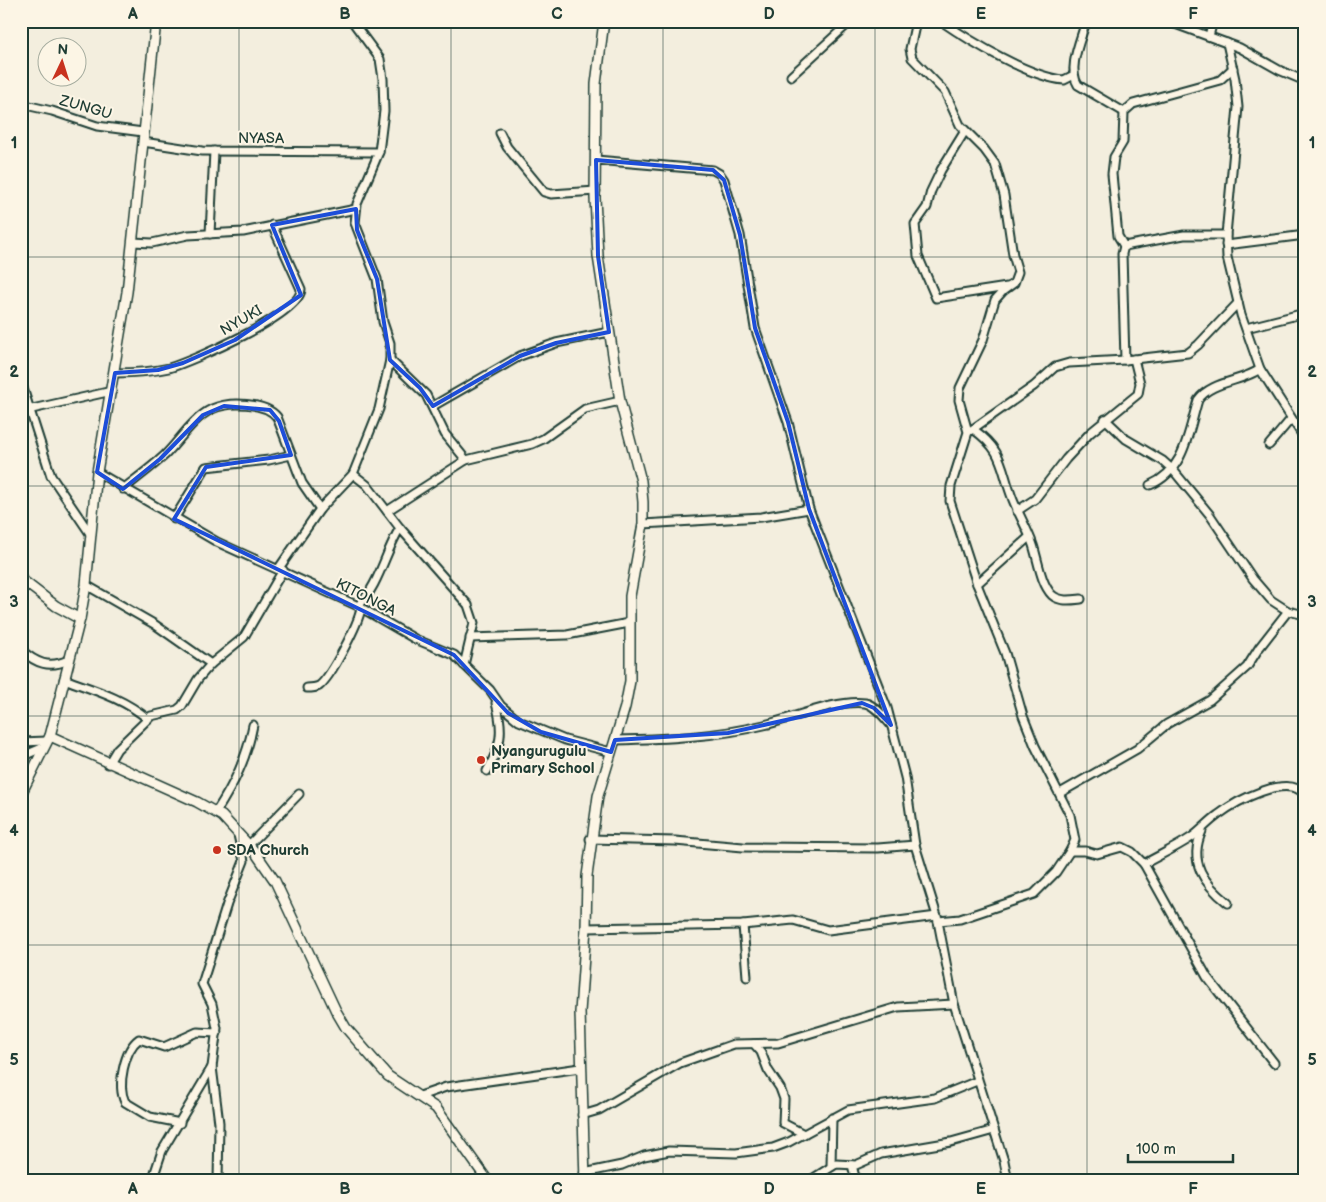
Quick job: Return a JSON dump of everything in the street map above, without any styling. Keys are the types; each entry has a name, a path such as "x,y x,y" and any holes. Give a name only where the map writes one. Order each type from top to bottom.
{"street":[{"path":"21,794 47,741 80,619 86,585 97,472 115,373 133,242 156,21"},
{"path":"108,764 117,749 148,718 156,713 180,708 198,679 211,664 244,637 281,569 320,509 353,474 379,409 390,360 390,344 383,322 378,284 357,230 356,209 379,152 384,111 382,67 380,59 352,21"},
{"path":"604,21 596,84 598,256 620,401 641,481 643,524 631,587 629,623 630,680 625,707 598,796 590,839 580,1012 580,1068 585,1177 644,1156 669,1151 736,1154 773,1148 804,1134 832,1118 855,1109 935,1098 977,1081"},
{"path":"791,76 851,21"},
{"path":"916,21 910,53 945,92 956,120 991,157 1002,187 1013,255 1018,272 1010,286 995,300 982,340 960,388 959,400 971,431 986,438 997,452 1017,512 1029,537 1050,592 1058,598 1068,601 1081,599"},
{"path":"941,21 1002,57 1038,73 1064,80 1074,75"},
{"path":"1086,21 1075,60 1074,75 1078,85 1124,112"},
{"path":"1168,21 1227,43 1305,81"},
{"path":"1209,36 1213,21"},
{"path":"1227,43 1233,68 1238,108 1226,245 1238,303 1260,369 1305,439"},
{"path":"1126,360 1122,254 1124,246 1118,236 1112,174 1114,157 1123,142 1124,112 1133,104 1220,80 1233,68"},
{"name":"ZUNGU","path":"21,104 143,137"},
{"path":"965,131 940,170 927,207 916,221 915,238 918,256 936,298 1010,286"},
{"path":"500,133 507,147 544,192 551,194 596,191"},
{"name":"NYASA","path":"143,137 214,151 379,152"},
{"path":"210,234 214,151"},
{"path":"596,160 704,168 720,174 740,235 755,328 788,422 809,509 878,683 891,725 905,777 915,845 938,918 954,1004 977,1081 1007,1170 1008,1181"},
{"path":"133,242 152,243 188,235 243,232 356,209"},
{"name":"NYUKI","path":"115,373 158,370 184,363 235,340 289,307 300,296 301,289 272,225"},
{"path":"1124,246 1184,235 1226,235"},
{"path":"1226,245 1305,235"},
{"path":"586,928 743,925 793,920 828,930 938,918 960,919 1034,894 1049,882 1070,851 1074,834 1070,815 1035,746 1023,716 1006,653 977,584 952,509 950,494 971,431 1034,386 1055,368 1068,363 1126,360 1192,351 1238,303"},
{"path":"1246,328 1305,314"},
{"path":"432,406 520,356 556,343 609,332"},
{"path":"1017,512 1035,499 1066,458 1105,419 1120,410 1138,394 1140,382 1134,359"},
{"path":"390,360 420,388 432,406 445,434 466,460"},
{"path":"1150,485 1158,482 1173,470 1183,453 1198,400 1202,393 1244,379 1260,369"},
{"path":"21,382 32,409 52,476 91,534"},
{"path":"32,409 112,391"},
{"path":"387,511 466,460 532,444 543,439 585,409 620,401"},
{"path":"123,489 160,459 203,415 217,407 246,406 270,410 279,421 302,483 320,509"},
{"path":"1105,419 1126,439 1163,461 1173,470 1210,515 1240,556 1253,579 1270,600 1288,611 1305,615"},
{"path":"1269,445 1291,419"},
{"path":"174,519 206,467 249,463 291,455"},
{"name":"KITONGA","path":"97,472 174,519 217,542 281,569 360,607 415,639 454,655 490,690 494,698 508,713 541,732 611,752"},
{"path":"353,474 367,485 400,528 468,604 474,623 464,665"},
{"path":"643,524 761,517 809,509"},
{"path":"307,688 314,688 322,682 355,630 360,607 373,586 389,546 400,528"},
{"path":"977,584 1029,537"},
{"path":"21,579 56,606 80,619"},
{"path":"86,585 154,624 211,664"},
{"path":"1060,793 1137,750 1168,724 1210,700 1247,667 1258,648 1288,611"},
{"path":"470,638 567,635 629,623"},
{"path":"21,650 30,659 47,666 58,665 68,660"},
{"path":"64,679 114,697 148,718"},
{"path":"486,771 496,756 501,736 500,715 494,698"},
{"path":"615,740 683,738 728,732 765,725 807,712 862,703 874,708 891,725"},
{"path":"216,812 240,771 249,746 253,725"},
{"path":"21,758 47,741"},
{"path":"21,742 47,741 108,764 216,812 238,832 275,881 336,1011 346,1028 388,1076 436,1108 488,1181"},
{"path":"1144,864 1203,830 1217,815 1255,794 1286,785 1294,787 1305,795"},
{"path":"249,846 299,794"},
{"path":"1203,830 1196,849 1198,865 1211,886 1228,903"},
{"path":"218,1181 219,1123 212,1067 217,1033 216,1017 202,984 202,978 244,861 238,832"},
{"path":"590,839 675,841 743,847 878,848 915,845"},
{"path":"1070,851 1085,851 1097,854 1122,848 1132,852 1144,864 1207,977 1274,1063"},
{"path":"743,925 747,977"},
{"path":"582,1115 604,1108 693,1057 734,1044 792,1040 898,1007 954,1004"},
{"path":"180,1123 150,1117 125,1102 122,1090 127,1053 139,1040 164,1047 197,1032 217,1033"},
{"path":"754,1044 761,1052 768,1070 780,1088 784,1099 783,1123 804,1134"},
{"path":"152,1181 162,1151 212,1067"},
{"path":"420,1096 446,1087 580,1068"},
{"path":"831,1166 832,1118"},
{"path":"810,1181 831,1166 852,1165 881,1154 951,1142 994,1130"},
{"path":"852,1165 856,1181"}],"highlighted area":[{"path":"596,160 713,170 724,180 740,235 755,328 788,422 809,509 891,725 874,708 862,703 728,733 615,740 611,752 541,732 508,713 454,655 174,519 206,467 291,455 279,421 270,410 224,406 203,415 160,459 123,489 97,472 115,373 158,370 183,363 235,340 301,295 272,225 356,209 357,230 377,279 390,360 420,388 433,406 520,356 556,343 609,332 598,256"}],"place":[{"name":"Nyangurugulu Primary School","path":"481,760"},
{"name":"SDA Church","path":"217,850"}]}
